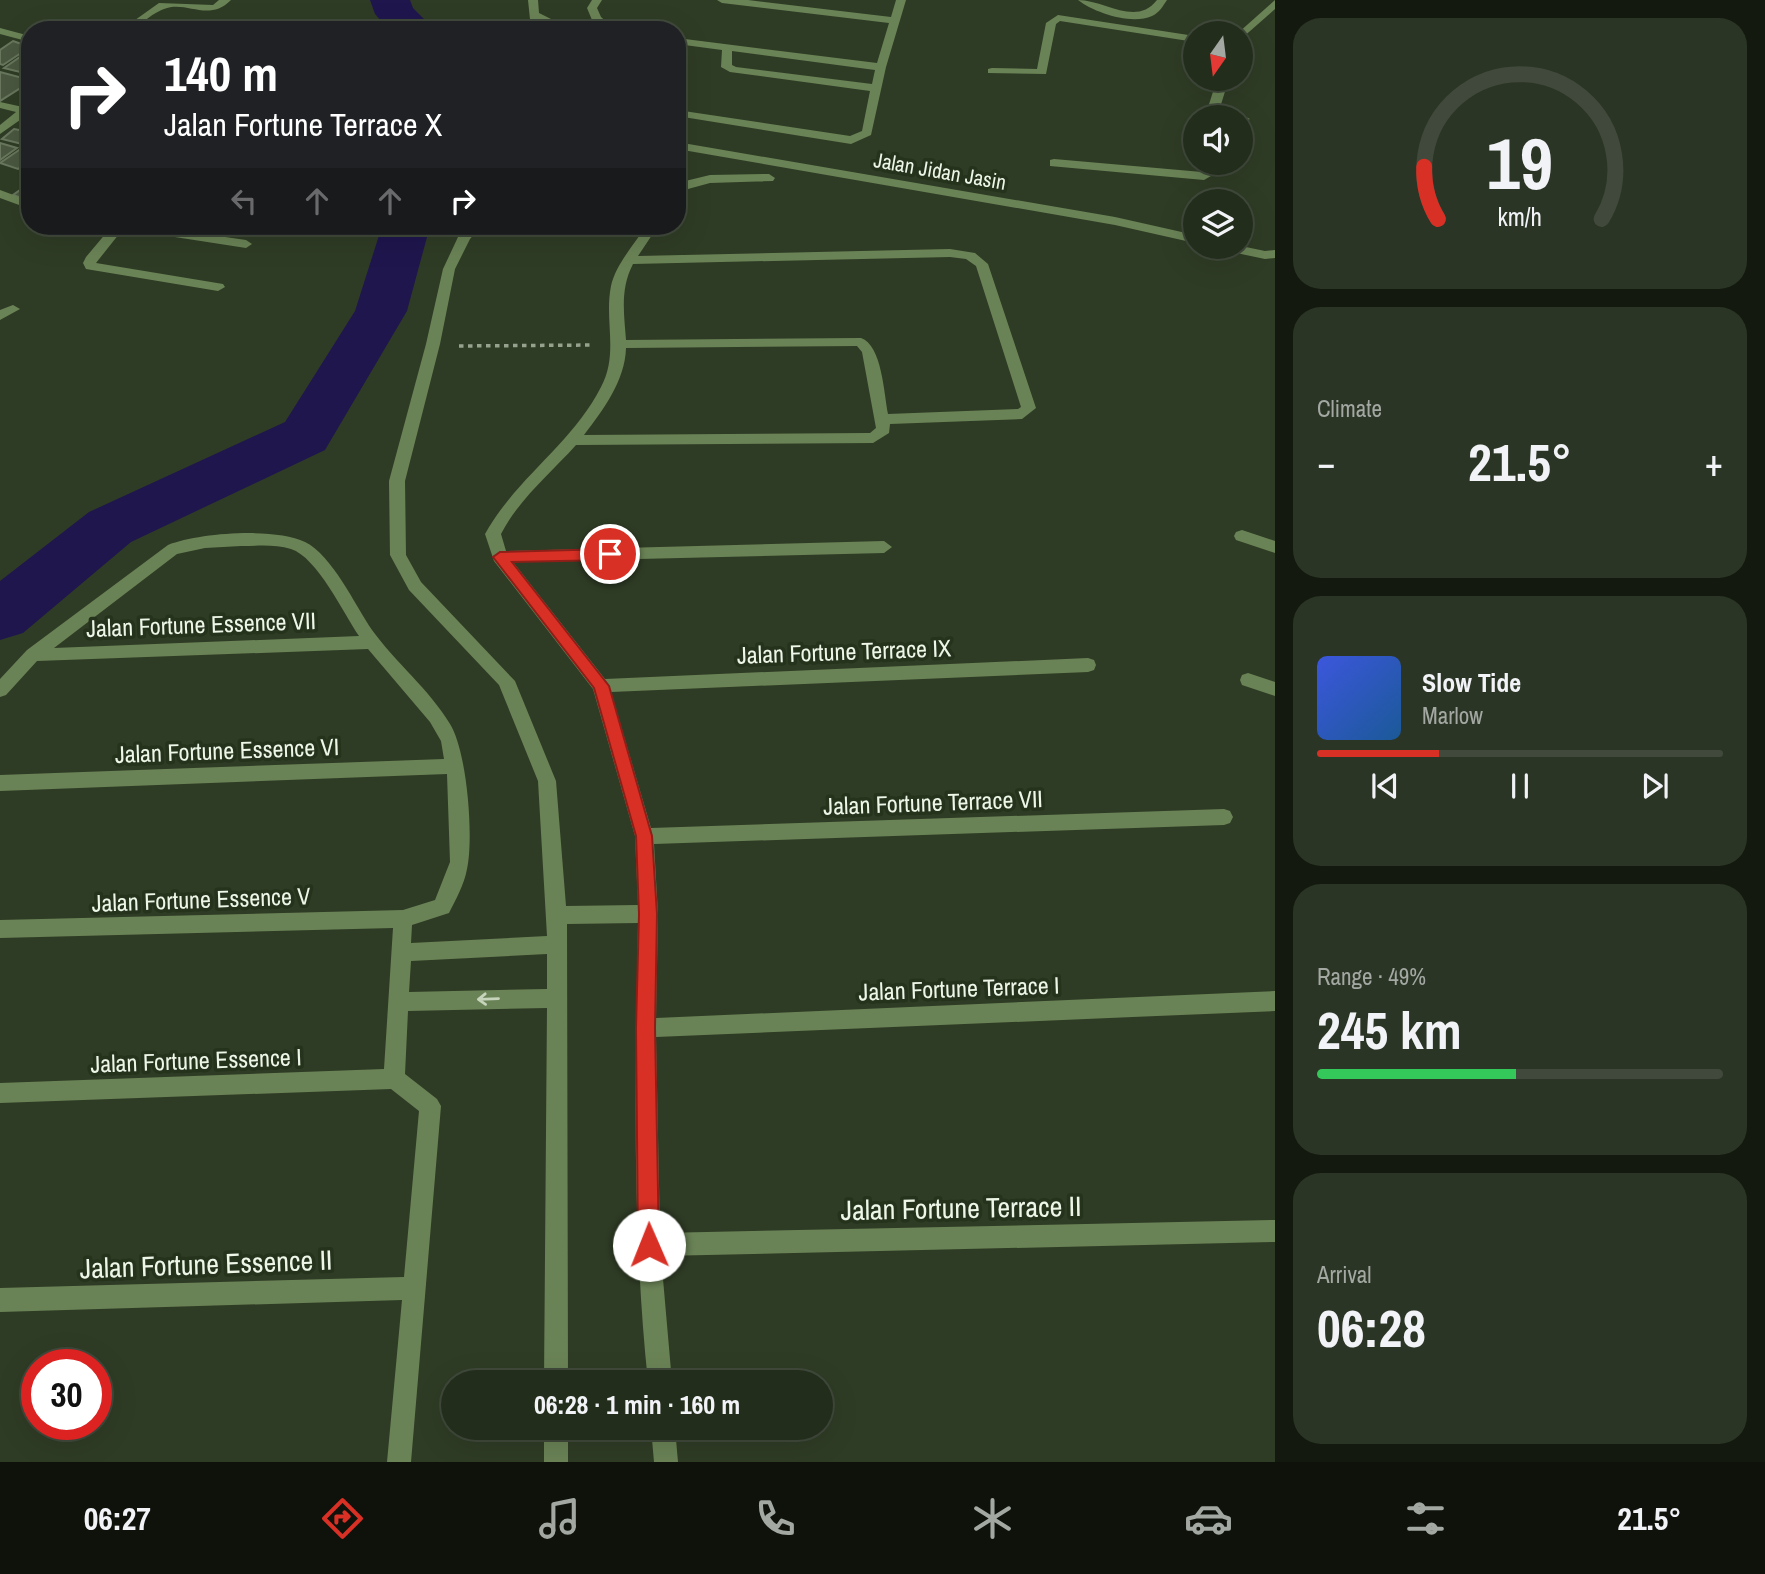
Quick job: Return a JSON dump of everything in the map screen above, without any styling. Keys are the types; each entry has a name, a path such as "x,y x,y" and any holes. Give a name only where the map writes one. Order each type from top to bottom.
{"street":[{"path":"139,21 163,5 215,8 226,0"},
{"path":"533,0 536,21"},
{"path":"597,0 592,8 600,21"},
{"path":"722,0 895,21"},
{"path":"686,114 851,140 867,133 881,66 901,0"},
{"path":"1083,0 1123,14 1142,15 1151,13 1163,0"},
{"path":"1253,25 1275,4"},
{"path":"536,15 547,21"},
{"path":"992,71 1043,71 1051,23 1058,18 1183,37"},
{"path":"0,30 21,36"},
{"path":"686,42 881,66"},
{"path":"727,48 726,67 734,71 876,89"},
{"path":"0,104 21,108"},
{"path":"0,131 21,114"},
{"name":"Jalan Jidan Jasin","path":"686,147 1115,221 1183,237"},
{"path":"1054,163 1183,174"},
{"path":"686,184 707,180 769,178"},
{"path":"0,194 21,202"},
{"path":"111,235 92,257 89,263 91,266 219,286"},
{"path":"186,235 246,244"},
{"path":"466,235 449,269 433,344 397,481 398,555 415,586 506,681 547,780 557,915 556,1370"},
{"path":"646,235 617,287 619,344 615,374 596,408 572,440 502,515 494,534 500,557 601,686 644,836 648,914 646,1028 649,1245 659,1370"},
{"path":"1253,252 1275,254"},
{"path":"631,260 950,253 977,259 982,264 1028,402 1026,412 884,419"},
{"path":"0,316 13,309"},
{"path":"572,440 873,438 884,430 869,351 862,342 619,344"},
{"path":"1242,536 1275,547"},
{"name":"Jalan Fortune Essence V","path":"0,690 33,655 160,557 176,548 270,540 290,542 303,547 317,561 372,642 425,703 446,733 456,766 458,862 452,888 442,906 403,919 0,929"},
{"path":"500,557 884,547"},
{"name":"Jalan Fortune Essence VII","path":"33,655 372,642"},
{"name":"Jalan Fortune Terrace IX","path":"601,686 1088,665"},
{"path":"1248,680 1275,689"},
{"name":"Jalan Fortune Essence VI","path":"0,783 456,766"},
{"name":"Jalan Fortune Terrace VII","path":"644,836 1224,817"},
{"path":"557,915 648,914"},
{"path":"399,1462 430,1107 394,1080 403,919"},
{"path":"402,952 556,945"},
{"path":"398,1002 556,998"},
{"name":"Jalan Fortune Terrace I","path":"646,1028 1275,1001"},
{"name":"Jalan Fortune Essence I","path":"0,1093 394,1080"},
{"name":"Jalan Fortune Terrace II","path":"649,1245 1275,1231"},
{"name":"Jalan Fortune Essence II","path":"0,1300 414,1288"},
{"path":"555,1462 556,1440"},
{"path":"664,1440 666,1462"}],"path":[{"path":"433,344 619,344"}],"building":[{"path":"13,41 21,44 21,53 3,65 0,64 0,50"},
{"path":"21,56 21,72 4,68"},
{"path":"0,72 21,78 21,88 0,101"},
{"path":"14,129 21,130 21,144 2,139"},
{"path":"0,143 17,148 0,160"},
{"path":"21,151 21,167 18,169 0,163"},
{"path":"21,189 21,198 13,195"}],"waterway":[{"path":"390,0 395,14 404,21"},
{"path":"0,616 110,527 305,436 381,311 403,235"}],"route":[{"path":"610,554 500,557 601,686 644,836 648,914 646,1028 649,1245"}]}
